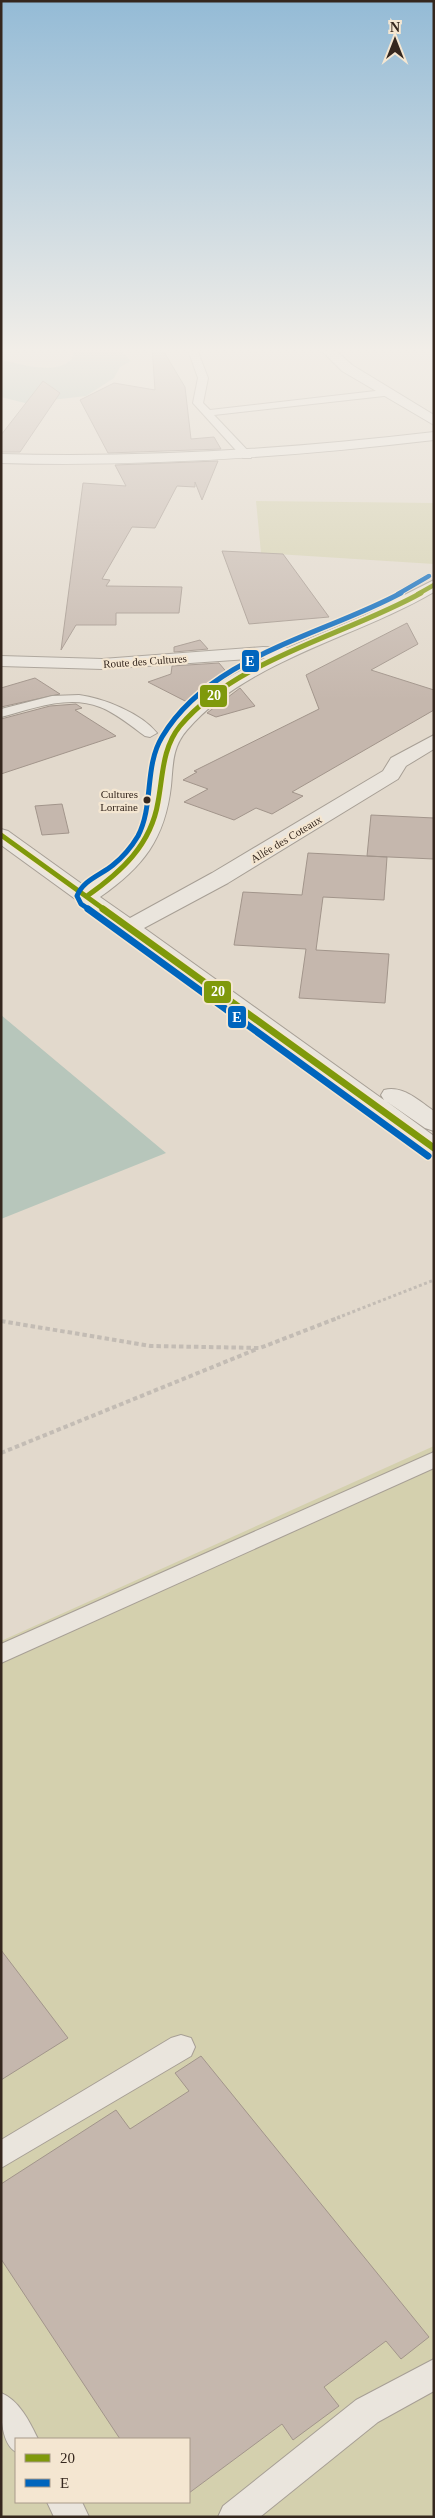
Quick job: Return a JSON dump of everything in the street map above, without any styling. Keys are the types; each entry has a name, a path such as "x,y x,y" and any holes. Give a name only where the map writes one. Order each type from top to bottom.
{"street":[{"path":"87,896 113,879 135,859 148,838 158,803 163,756 182,724 207,701 234,683 288,653 364,623 409,601 434,585"},
{"name":"Route des Cultures","path":"1,661 102,664 263,652 288,653"},
{"name":"Allée des Coteaux","path":"130,927 220,878 391,776 398,762 434,740"},
{"path":"1,835 348,1087 368,1078 430,1134"}],"lane":[{"path":"1,713 47,701 89,699 104,704 150,733"},
{"path":"1,1654 434,1459"},
{"path":"1,2156 181,2047"},
{"path":"234,2517 367,2411 434,2374"},
{"path":"1,2408 21,2438"},
{"path":"64,2503 73,2517"}],"path":[{"path":"1,1453 434,1280"},
{"path":"1,1321 151,1346 260,1348"}],"shaded area":[{"path":"256,501 434,503 434,564 261,553"},
{"path":"1,1015 166,1153 1,1219"},
{"path":"434,1446 434,2517 1,2517 1,1641"}],"building":[{"path":"115,465 217,465 202,500 195,482 195,487 177,486 155,528 132,527 102,579 110,580 106,586 182,587 179,613 116,613 116,625 76,625 61,650 83,483 126,486"},
{"path":"222,551 283,554 329,617 249,624"},
{"path":"407,623 418,644 371,670 434,690 434,710 292,792 303,796 272,814 256,808 234,820 184,802 208,789 183,780 197,772 194,771 319,709 306,675"},
{"path":"200,640 208,649 174,652 174,647"},
{"path":"219,663 229,675 189,703 148,682 171,674 172,666"},
{"path":"35,678 60,694 1,707 1,688"},
{"path":"240,688 255,706 216,717 207,713"},
{"path":"76,704 82,708 75,710 116,736 1,774 1,719 50,706"},
{"path":"62,804 69,833 42,835 35,806"},
{"path":"371,815 434,818 434,859 367,856"},
{"path":"308,853 387,857 384,900 323,897 316,950 389,954 385,1003 299,998 306,949 234,945 243,892 302,895"},
{"path":"1,1950 68,2038 1,2080"},
{"path":"201,2056 429,2337 401,2359 386,2341 324,2387 339,2406 293,2440 282,2424 190,2492 190,2438 119,2438 1,2259 1,2184 116,2110 130,2129 189,2091 175,2073"}],"transit line":[{"name":"E","path":"428,1156 81,904 77,896 82,887 113,865 128,850 137,837 146,809 156,749 161,738 177,715 199,694 224,676 252,660 374,606 429,576"},
{"name":"20","path":"87,896 116,874 138,850 147,836 158,804 164,760 168,746 175,732 200,706 222,689 269,662 378,615 434,585"},
{"name":"20","path":"1,835 434,1148"}],"place":[{"name":"Cultures Lorraine","path":"147,800"}]}
